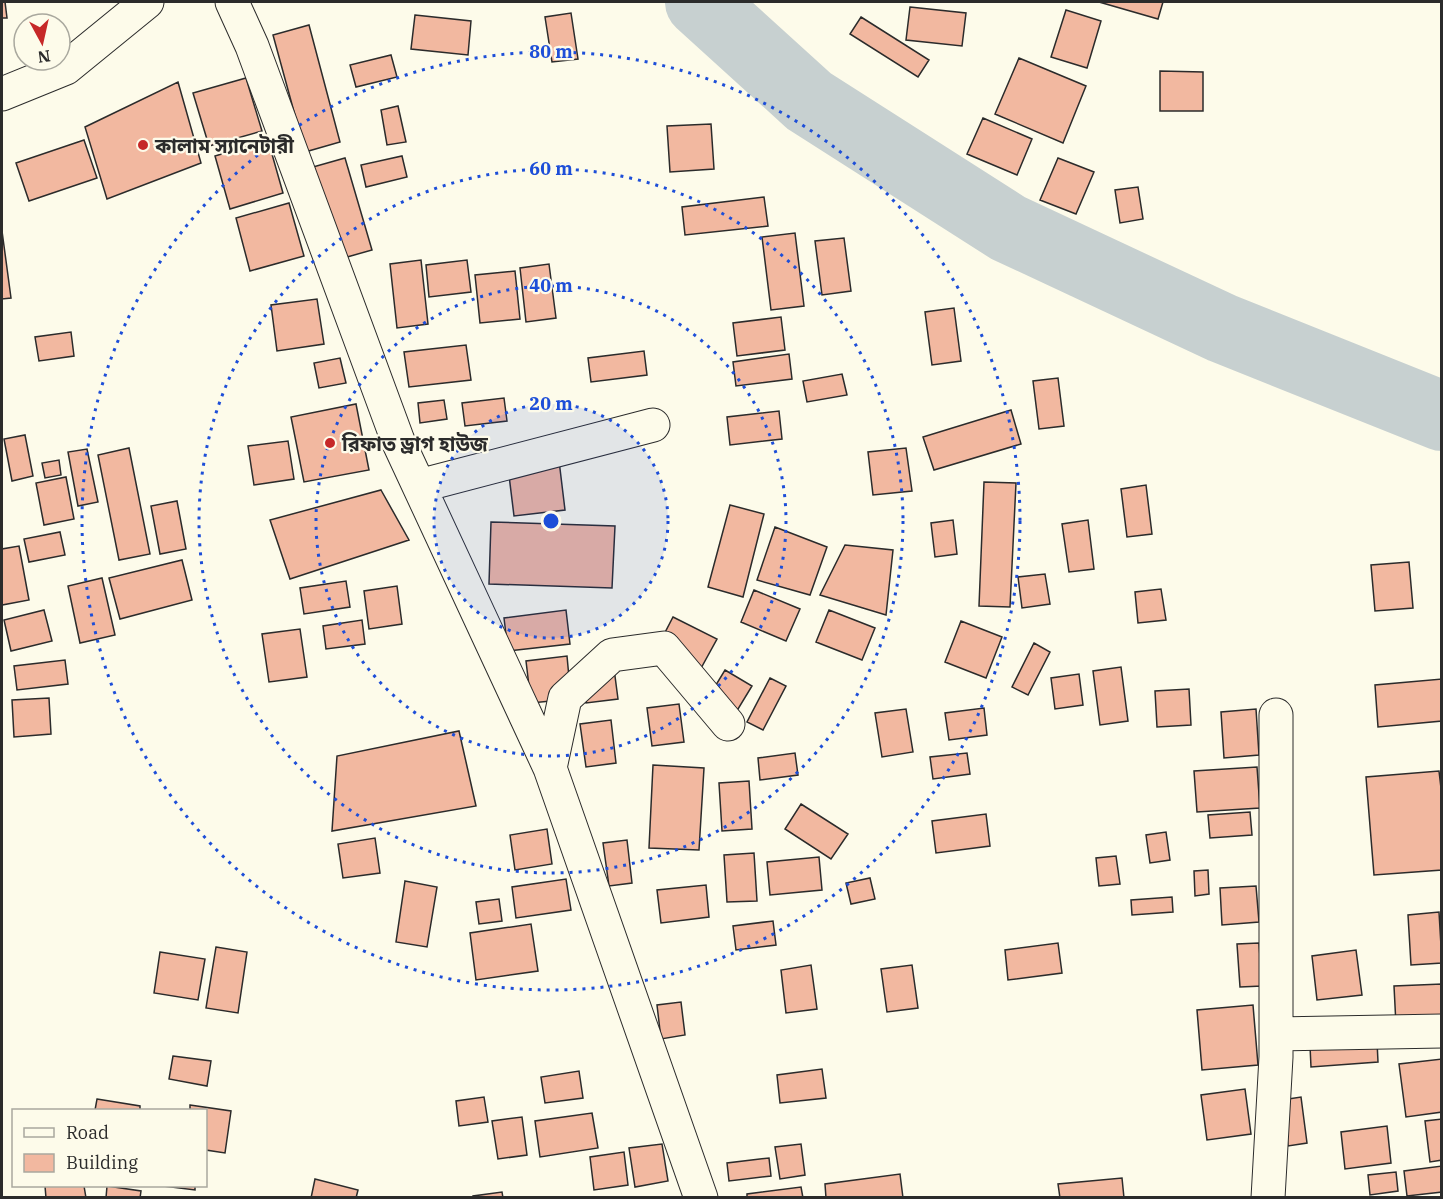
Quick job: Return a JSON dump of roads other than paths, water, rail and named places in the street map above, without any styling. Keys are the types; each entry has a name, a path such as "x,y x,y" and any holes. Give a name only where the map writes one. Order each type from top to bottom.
{"main road":[{"path":"2,94 66,68 147,2"},
{"path":"232,2 252,46 398,441 550,768 701,1197"},
{"path":"419,486 653,425"},
{"path":"550,768 565,698 612,655 664,648 728,724"},
{"path":"1268,1197 1276,1034 1276,715"},
{"path":"1276,1034 1442,1031"}],"waterway":[{"path":"700,2 809,101 1008,228 1222,328 1442,416"}],"place":[{"name":"কালাম স্যানেটারী","path":"143,145"},
{"name":"রিফাত ড্রাগ হাউজ","path":"330,443"}]}
